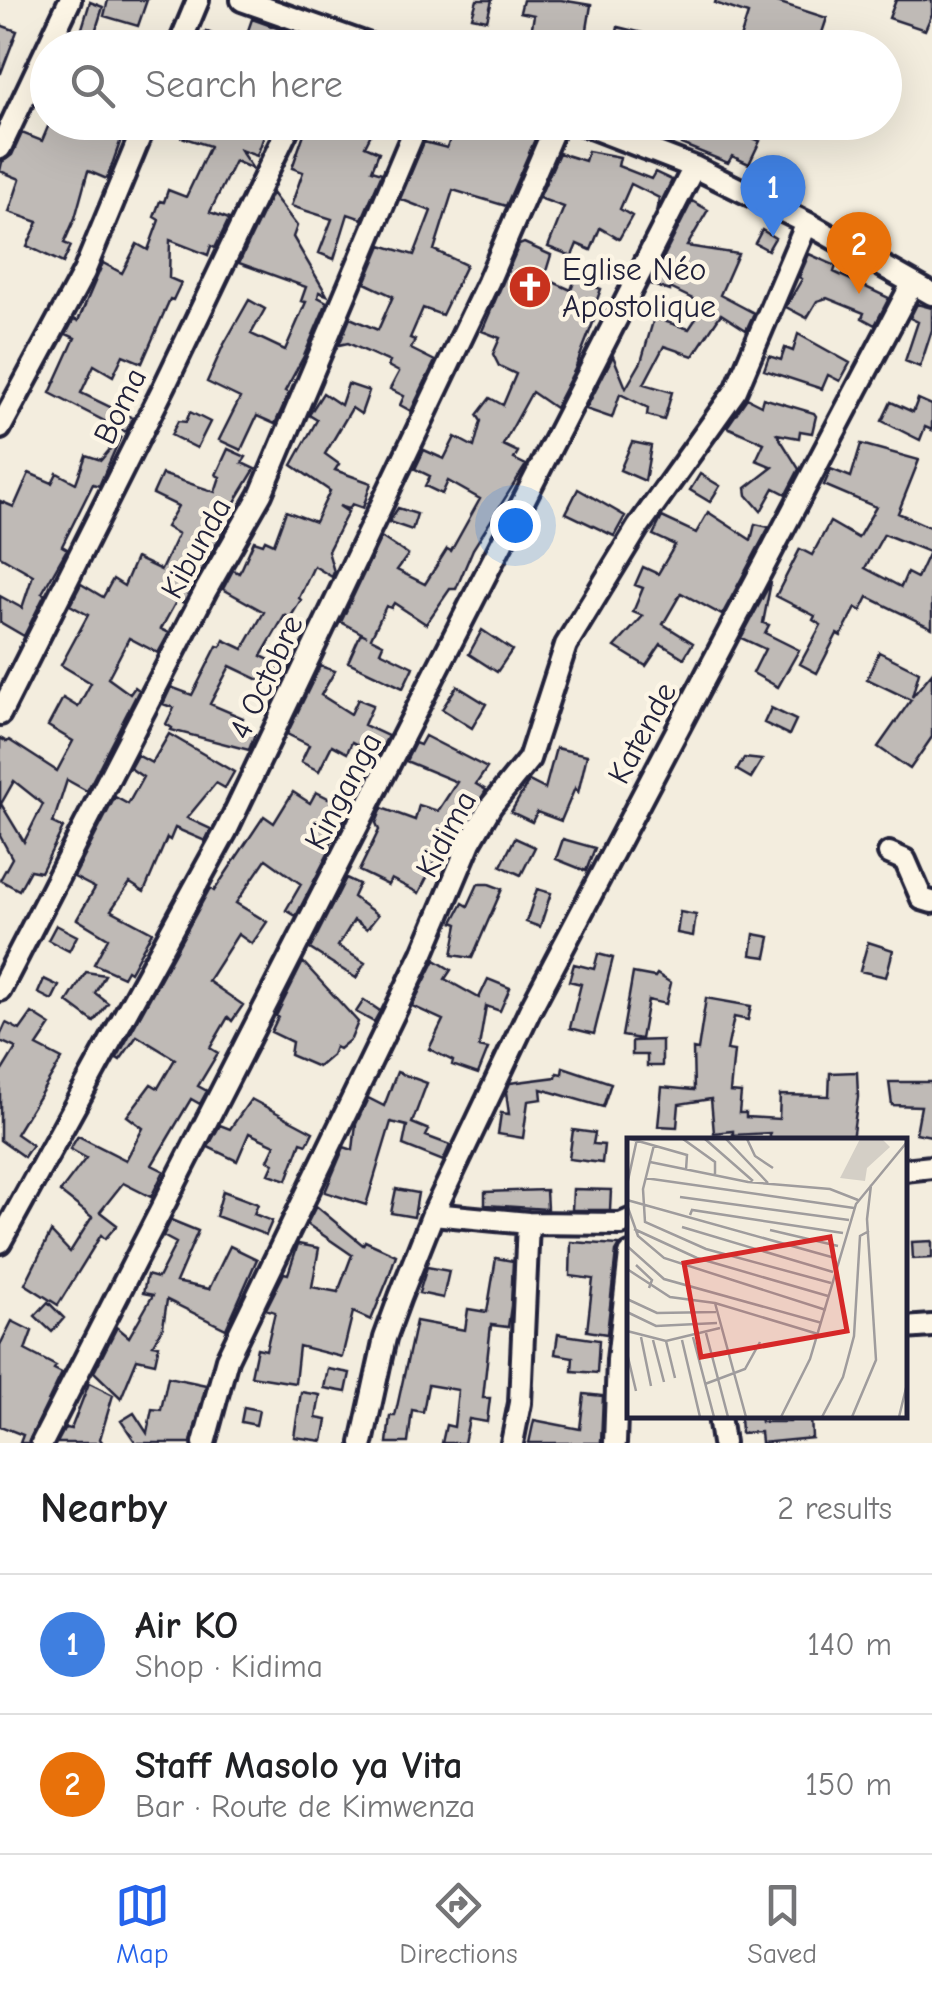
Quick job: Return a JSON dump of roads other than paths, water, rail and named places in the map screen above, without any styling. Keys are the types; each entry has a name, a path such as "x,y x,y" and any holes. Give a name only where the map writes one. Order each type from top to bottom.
{"street":[{"path":"56,30 70,0"},
{"path":"186,30 198,0"},
{"path":"242,0 308,30"},
{"path":"0,148 30,85"},
{"path":"0,428 84,272 139,140"},
{"name":"Boma","path":"0,714 281,140"},
{"name":"Kibunda","path":"0,990 206,590 261,494 410,140"},
{"name":"4 Octobre","path":"0,1242 226,831 488,282 549,140"},
{"path":"625,140 694,166 808,223 932,294"},
{"name":"Kinganga","path":"42,1443 694,166"},
{"name":"Kidima","path":"204,1443 227,1358 423,953 470,842 490,806 529,759 566,645 638,528 736,390 808,223"},
{"name":"Katende","path":"362,1443 385,1338 434,1214 530,1010 912,284"},
{"path":"890,852 905,860 922,898 932,902"},
{"path":"907,1170 932,1167"},
{"path":"434,1214 528,1223 627,1221"},
{"path":"512,1443 520,1404 528,1223"},
{"path":"616,1443 618,1360 627,1280"},
{"path":"907,1328 932,1326"},
{"path":"719,1418 723,1443"}],"place":[{"name":"Air KO","path":"773,237"},
{"name":"Eglise Néo Apostolique","path":"530,287"},
{"name":"Staff Masolo ya Vita","path":"859,294"}]}
